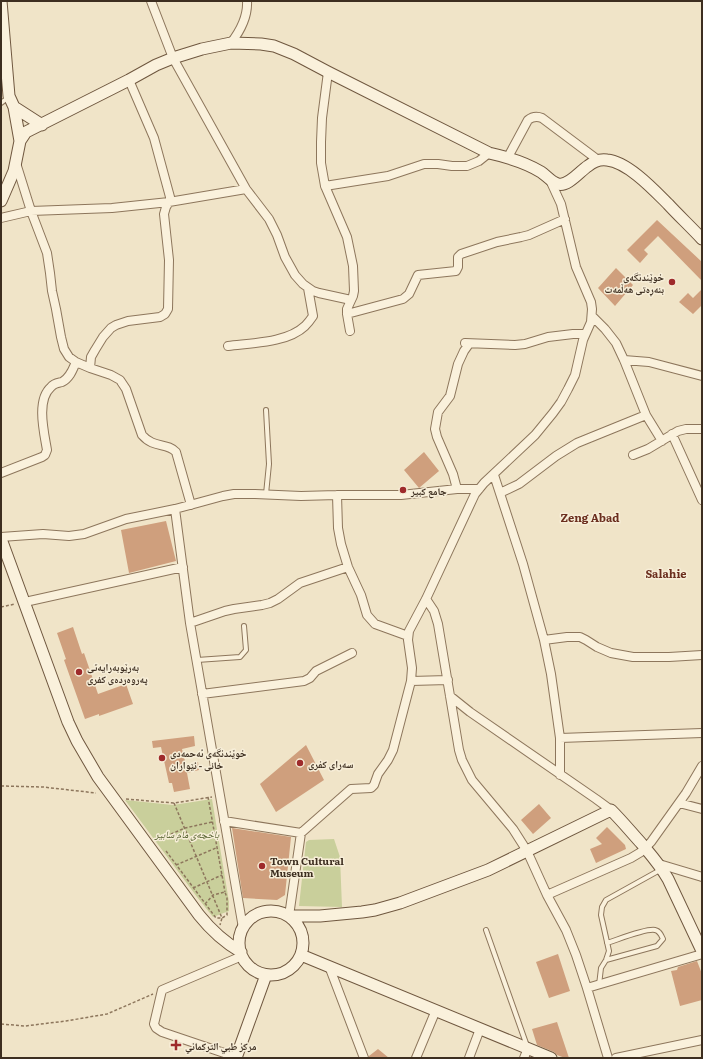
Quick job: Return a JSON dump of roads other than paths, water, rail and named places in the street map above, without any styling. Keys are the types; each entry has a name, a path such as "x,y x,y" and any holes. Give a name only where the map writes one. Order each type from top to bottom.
{"street":[{"path":"1,1 8,102 20,141"},
{"path":"151,1 173,58 246,189 269,219 294,275 308,288 319,293 351,300"},
{"path":"231,43 243,25 247,9 247,1"},
{"path":"1,201 11,180 20,141 26,132 156,65 173,58 202,49 231,43 261,44 274,46 294,54 490,153 508,157 541,172 550,180 558,184 564,185 588,165 598,160 609,160 618,163 656,191 702,239"},
{"path":"328,72 323,104 321,163 325,186 342,223 351,252 355,286 353,296 347,309 350,331"},
{"path":"90,368 95,350 111,328 128,321 160,317 167,312 168,309 169,260 164,214 170,197 154,138 129,80"},
{"path":"8,102 42,125"},
{"path":"508,157 528,120 532,117 538,116 598,160"},
{"path":"325,186 388,176 424,164 467,166 479,161 490,153"},
{"path":"16,163 48,258 52,291 64,349 69,357 76,362 116,377 123,384 140,431 145,439 152,444 171,447 176,452 191,505"},
{"path":"289,916 301,833 351,789 368,789 374,785 378,774 393,750 411,681 412,668 408,636 473,500 484,483 535,435 553,413 561,402 575,375 581,345 592,316 591,302 576,267 561,204 550,180"},
{"path":"1,218 31,211 112,208 169,202 246,189"},
{"path":"347,314 403,299 409,294 418,275 456,271 458,267 458,257 461,254 497,242 521,237 565,219"},
{"path":"228,346 276,340 293,334 306,326 313,316 308,288"},
{"path":"592,316 602,325 616,343 646,415 662,441"},
{"path":"457,489 453,474 437,438 435,429 438,412 450,396 458,364 467,344 520,345 548,337 585,334"},
{"path":"624,360 649,362 702,376"},
{"path":"1,473 45,455 47,450 42,413 45,395 53,385 68,378 76,362"},
{"path":"500,493 519,484 556,456 577,443 646,415"},
{"path":"633,455 648,449 682,429 702,429"},
{"path":"672,434 702,500"},
{"path":"494,475 523,564 544,640 551,674 560,738 560,774"},
{"path":"241,954 216,934 199,915 110,794 87,760 68,722 1,538 43,534 69,536 84,534 126,519 175,509 234,494 301,496 401,495 457,489 479,489"},
{"path":"337,495 339,536 348,567 358,586 367,615 378,625 408,636"},
{"path":"175,509 196,660 243,928"},
{"path":"25,602 183,567"},
{"path":"190,623 224,611 270,603 300,583 348,567"},
{"path":"426,600 437,617 459,750 466,770 478,789 513,829 527,851 571,942 587,988 608,1058"},
{"path":"544,640 567,636 580,637 611,653 626,656 668,657 702,655"},
{"path":"202,694 304,681 319,670 352,653"},
{"path":"411,681 448,680"},
{"path":"450,696 470,712 596,799 620,818 660,866 671,885 702,953 587,988"},
{"path":"560,738 702,733"},
{"path":"547,895 630,858 646,848 679,803 702,766"},
{"path":"679,803 702,809"},
{"path":"289,916 342,914 388,907 475,875 611,810"},
{"path":"224,821 301,833"},
{"path":"660,866 702,877"},
{"path":"264,912 281,912 289,916 297,924 302,933 303,944 301,954 295,964 287,971 266,975 258,972 246,963 241,954 239,944 243,928 255,915 264,912"},
{"path":"241,954 162,990 154,1024 156,1028 162,1032 236,1058 266,975"},
{"path":"301,954 480,1029 526,1053 551,1058"},
{"path":"330,966 364,1058"},
{"path":"416,1058 436,1010"},
{"path":"469,1058 480,1029"},
{"path":"616,1058 702,1040"}],"lane":[{"path":"266,410 269,464 266,495"},
{"path":"196,660 240,657 246,650 244,626"},
{"path":"599,985 602,968 609,951 601,915 602,906 606,900 660,866"},
{"path":"486,930 526,1053"},
{"path":"606,960 657,946 663,939 660,933 655,930 647,930 607,943"}],"place":[{"name":"خوێندنگەی بنەڕەتی هەڵمەت","path":"672,282"},
{"name":"جامع كبير","path":"403,490"},
{"name":"بەڕێوبەرایەتی پەروەردەی کفری","path":"79,672"},
{"name":"خوێندنگەی ئەحمەدی خانی - ئێواران","path":"162,758"},
{"name":"سەرای کفری","path":"300,763"},
{"name":"Town Cultural Museum","path":"262,866"},
{"name":"مركز طبي التركماني","path":"176,1045"}],"district":[{"name":"Zeng Abad","path":"590,517"},
{"name":"Salahie","path":"666,573"}],"park label":[{"name":"باخچەی مام سابیر","path":"187,833"}]}
